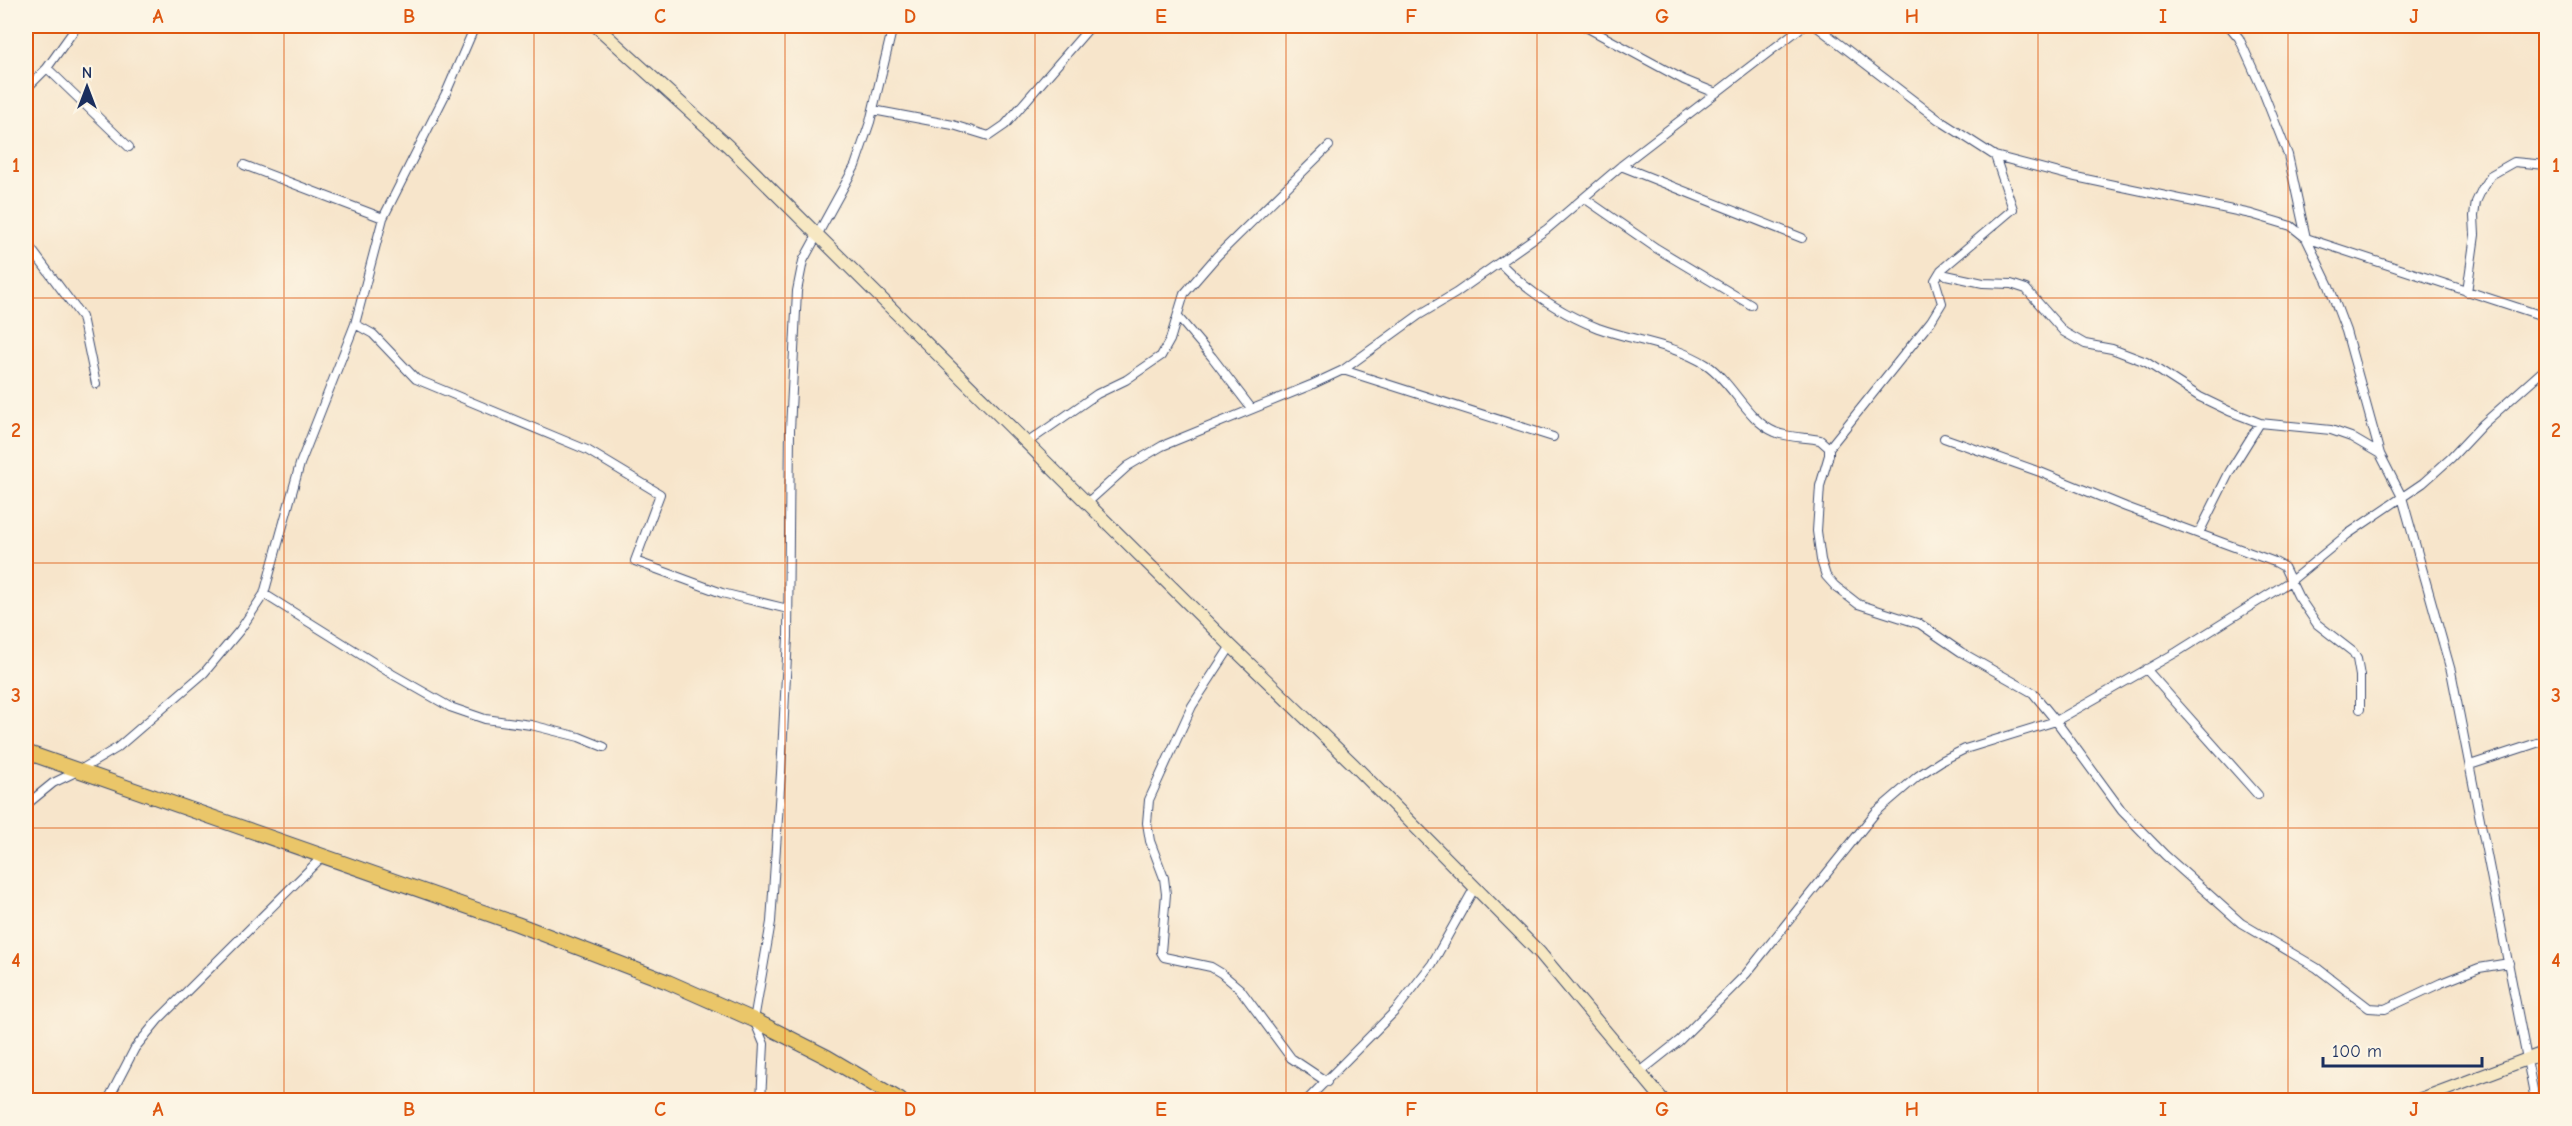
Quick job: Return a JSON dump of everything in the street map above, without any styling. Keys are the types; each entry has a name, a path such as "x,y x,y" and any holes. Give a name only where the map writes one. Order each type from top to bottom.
{"main road":[{"path":"596,26 669,90 818,234 1231,646 1353,764 1539,953 1663,1101"},
{"path":"26,752 517,924 668,982 754,1020 827,1057 900,1101"},
{"path":"2418,1101 2547,1052"}],"street":[{"path":"26,89 47,68 77,26"},
{"path":"26,805 53,783 117,748 204,673 240,630 264,594 300,464 355,324 383,218 446,93 475,26"},
{"path":"761,1101 764,1044 754,1020 771,922 781,773 788,609 790,430 796,291 803,261 855,166 873,110 893,26"},
{"path":"873,110 953,125 988,135 1005,125 1091,26"},
{"path":"1584,26 1684,80 1716,93"},
{"path":"1088,502 1128,466 1162,446 1343,370 1419,315 1500,263 1547,229 1621,166 1803,26"},
{"path":"1816,26 1940,120 1995,156 2071,176 2251,214 2291,226 2307,238 2547,317"},
{"path":"2229,26 2239,38 2288,155 2307,238 2346,331 2380,454 2402,497 2451,671 2535,1101"},
{"path":"47,68 129,147"},
{"path":"1028,442 1097,394 1126,380 1161,356 1178,317 1184,294 1200,275 1329,146"},
{"path":"1828,448 1931,321 1942,303 1935,280 1941,270 2013,209 1995,156"},
{"path":"2468,292 2475,235 2474,216 2476,202 2483,187 2491,175 2514,162 2547,165"},
{"path":"244,165 383,218"},
{"path":"1621,166 1802,238"},
{"path":"1584,198 1656,248 1751,305"},
{"path":"26,242 82,317 96,384"},
{"path":"1500,263 1520,285 1561,310 1599,328 1690,355 1709,366 1767,428 1778,434 1820,440 1828,448 1829,455 1820,486 1817,531 1821,560 1826,576 1834,586 1858,604 1920,624 1961,652 2033,693 2122,812 2164,855 2241,923 2317,968 2369,1008 2385,1009 2470,971 2509,963"},
{"path":"1941,270 1946,275 1983,283 2011,284 2026,290 2064,332 2085,344 2112,349 2146,362 2200,397 2260,423 2331,430 2358,440 2380,454"},
{"path":"1178,317 1251,408"},
{"path":"355,324 373,334 416,379 587,450 660,494 635,561 722,593 788,609"},
{"path":"1640,1072 1679,1041 1746,974 1876,812 1894,795 1941,761 1965,750 2056,721 2292,580 2348,534 2423,483 2451,458 2483,424 2547,368"},
{"path":"1343,370 1553,438"},
{"path":"2199,533 2230,471 2260,423"},
{"path":"1944,438 2040,472 2284,567 2298,596 2317,624 2348,646 2357,659 2360,709"},
{"path":"264,594 392,674 450,707 485,719 531,725 579,737 604,747"},
{"path":"1231,646 1192,706 1149,800 1147,823 1150,841 1164,878 1166,894 1161,952 1164,957 1211,967 1221,972 1240,989 1291,1058 1327,1082"},
{"path":"2146,669 2258,795"},
{"path":"2470,765 2547,741"},
{"path":"108,1101 135,1048 158,1020 323,856"},
{"path":"1307,1101 1396,1010 1432,964 1475,887"}]}
